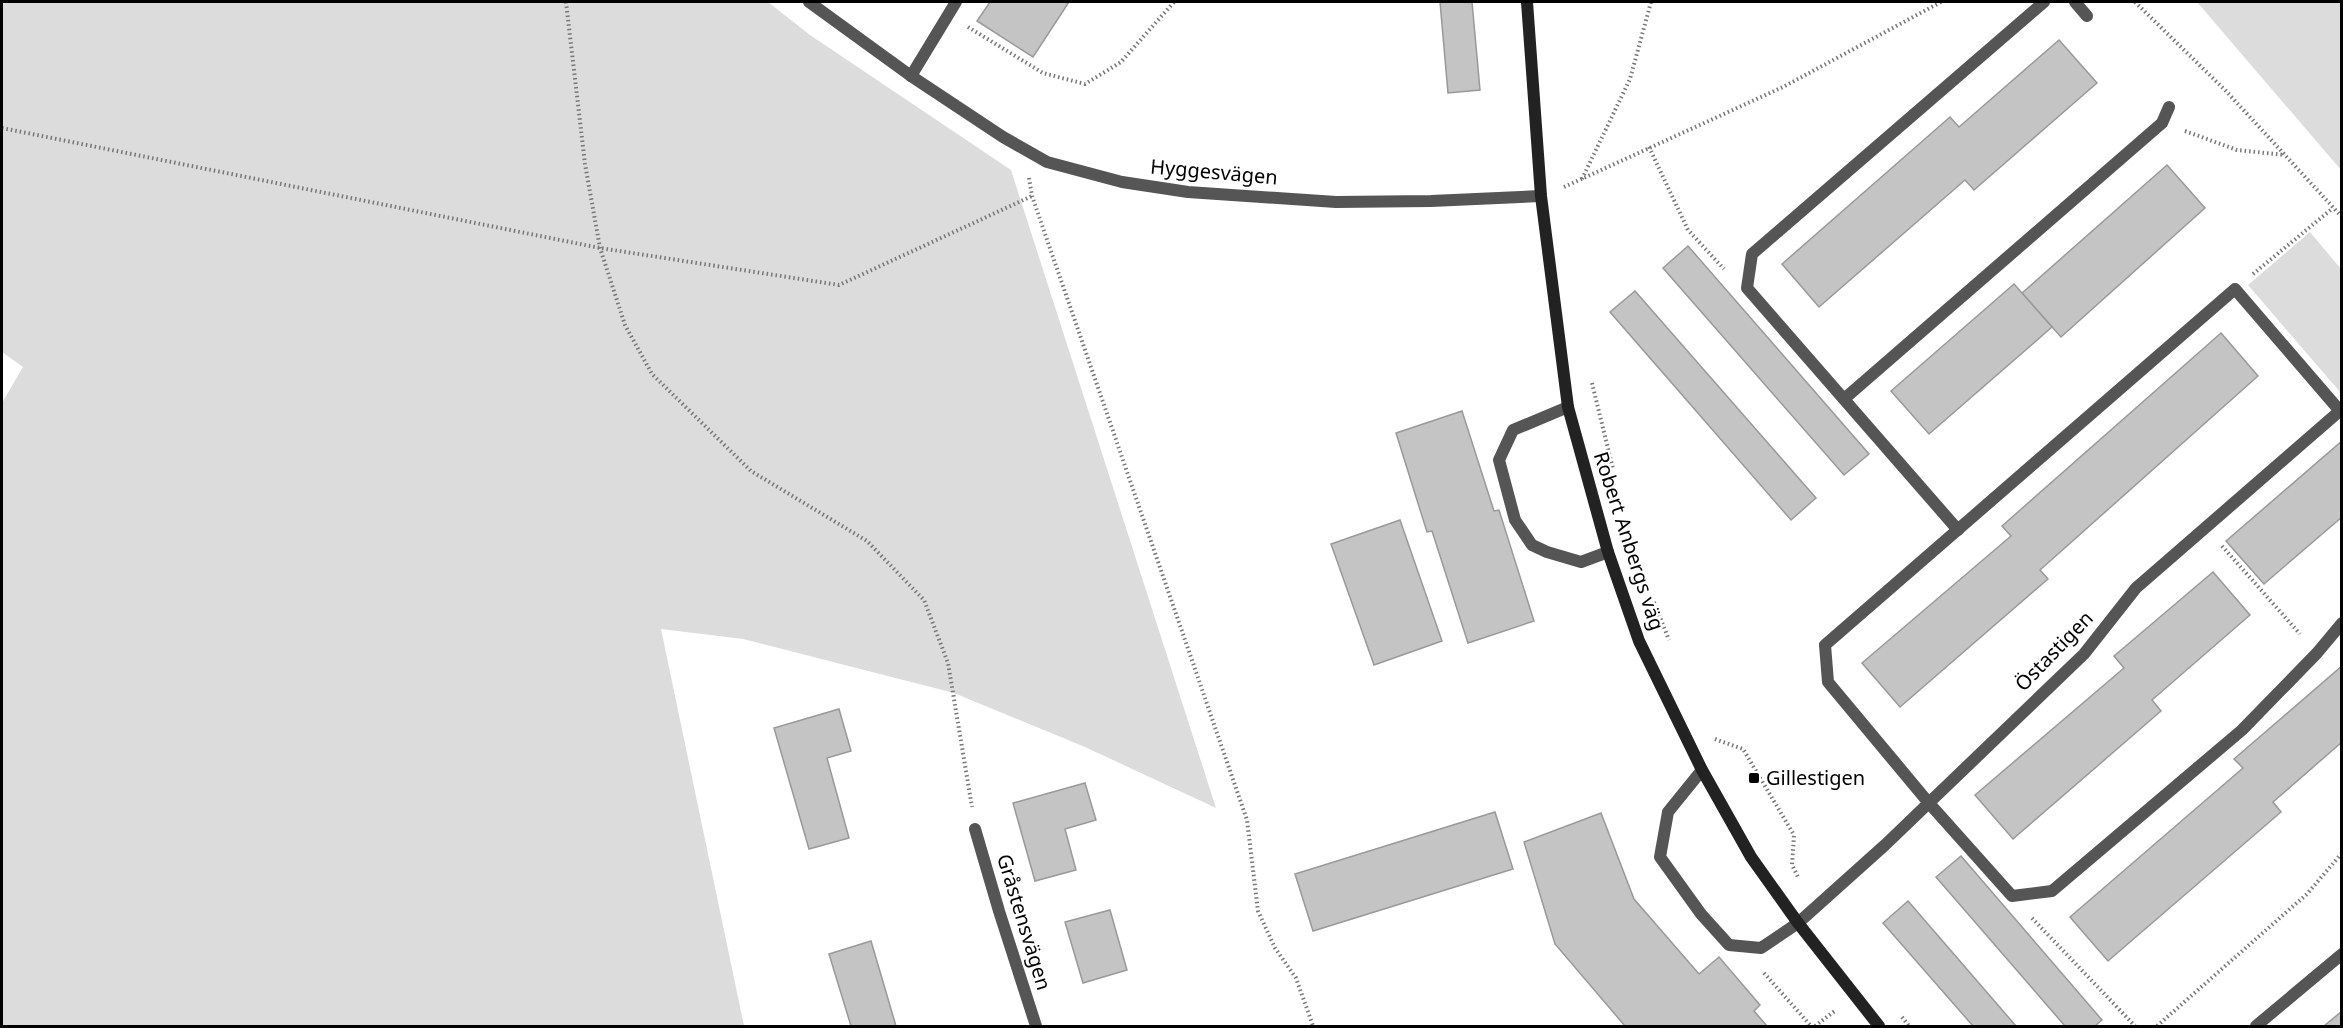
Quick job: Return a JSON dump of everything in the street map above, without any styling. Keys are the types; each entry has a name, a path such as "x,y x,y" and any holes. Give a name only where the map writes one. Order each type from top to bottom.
{"street":[{"name":"Hyggesvägen","path":"808,2 911,76 1047,162 1122,182 1188,192 1336,202 1540,196"},
{"path":"911,76 956,2"},
{"name":"Robert Anbergs väg","path":"1527,2 1540,196 1568,407 1608,552 1639,641 1702,770 1751,857 1798,923 1879,1026"},
{"path":"1958,530 1747,288 1749,270 1752,254 2044,2"},
{"path":"2075,2 2087,15"},
{"path":"1844,399 2162,123 2169,107"},
{"path":"2341,410 2235,289 1825,645 1828,682 1928,802 2012,896 2052,891 2242,730 2317,653 2342,623"},
{"path":"1568,407 1513,430 1499,460 1515,520 1532,545 1548,552 1581,562 1608,552"},
{"name":"Östastigen","path":"1749,947 1761,948 1798,923 1885,845 2084,654 2136,588 2341,410"},
{"path":"1702,770 1668,812 1660,858 1701,914 1730,945 1749,947"},
{"name":"Gråstensvägen","path":"975,828 1036,1026"},
{"path":"2256,1026 2342,954"}],"path":[{"path":"566,2 585,164 600,248 625,325 652,374 751,471 867,541 924,600 948,663 975,828"},
{"path":"948,15 1043,73 1085,84 1121,62 1173,2"},
{"path":"1582,180 1630,79 1651,2"},
{"path":"1540,196 1582,180 1649,147 1783,87 1941,2"},
{"path":"2135,2 2226,91 2342,217"},
{"path":"2162,123 2237,150 2286,155"},
{"path":"2,128 600,248 839,285 1032,196"},
{"path":"1649,147 1688,230 1728,274 1749,270"},
{"path":"1023,148 1032,196 1247,820 1258,911 1275,948 1296,978 1313,1026"},
{"path":"1564,175 1566,196"},
{"path":"2235,289 2333,208"},
{"path":"1591,381 1614,473"},
{"path":"2206,528 2317,653"},
{"path":"1652,596 1672,649"},
{"path":"1710,729 1714,739 1743,749 1794,835 1792,865 1816,906"},
{"path":"2157,1026 2307,894 2342,853"},
{"path":"2012,896 2134,1026"},
{"path":"1749,947 1764,973 1810,1026"},
{"path":"1896,1010 1909,1026"}],"shaded area":[{"path":"2,2 768,2 810,35 1011,170 1216,808 1085,747 954,693 743,639 661,629 744,1026 2,1026 2,403 23,367 2,352"},
{"path":"2197,2 2341,2 2341,170"},
{"path":"2310,232 2341,269 2342,391 2340,392 2248,285"}],"building":[{"path":"990,2 1069,2 1033,57 977,21"},
{"path":"1440,2 1472,2 1480,90 1448,93"},
{"path":"2059,40 2097,83 1974,190 1965,180 1819,307 1782,264 1950,117 1959,127"},
{"path":"2167,165 2205,208 2061,337 2022,293"},
{"path":"1688,246 1869,454 1844,475 1663,268"},
{"path":"2014,284 2052,327 1929,434 1891,391"},
{"path":"1635,291 1816,498 1791,520 1610,312"},
{"path":"2221,333 2258,376 2040,570 2048,579 1900,707 1862,663 2011,536 2002,526"},
{"path":"1462,411 1494,511 1499,510 1534,621 1468,643 1432,531 1427,532 1396,433"},
{"path":"2342,441 2342,517 2264,584 2226,541"},
{"path":"1400,520 1442,641 1374,665 1331,544"},
{"path":"2213,572 2250,615 2152,700 2161,711 2013,839 1975,795 2124,668 2114,656"},
{"path":"2342,666 2342,742 2273,802 2281,812 2108,961 2070,917 2243,768 2234,759"},
{"path":"839,709 851,751 827,758 849,838 809,849 774,728"},
{"path":"1085,783 1096,820 1065,829 1076,870 1035,881 1013,803"},
{"path":"1495,812 1513,869 1313,931 1295,874"},
{"path":"1601,813 1634,899 1699,974 1719,957 1760,1005 1754,1011 1767,1026 1625,1026 1555,944 1524,842"},
{"path":"1961,856 2102,1020 2095,1026 2065,1026 1936,877"},
{"path":"1908,901 2016,1026 1973,1026 1883,923"},
{"path":"1110,910 1127,970 1083,983 1065,922"},
{"path":"871,941 896,1026 851,1026 829,954"},
{"path":"2342,1011 2342,1026 2324,1026"}],"place":[{"name":"Gillestigen","path":"1754,778"}]}
